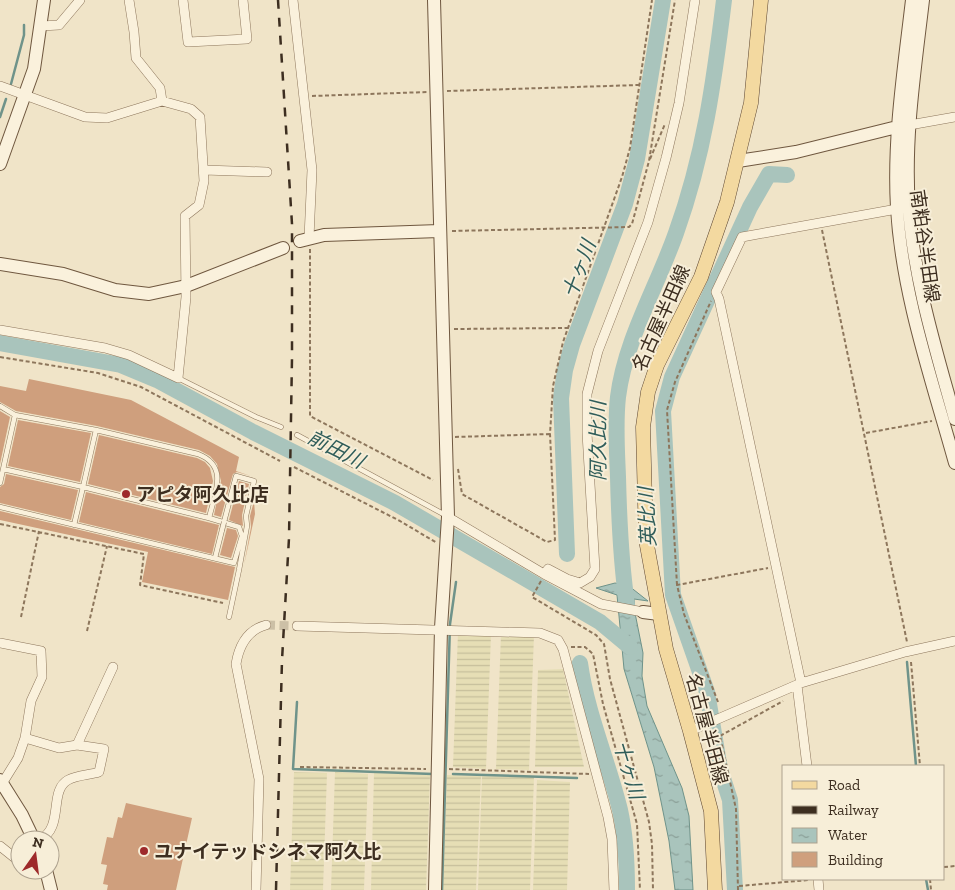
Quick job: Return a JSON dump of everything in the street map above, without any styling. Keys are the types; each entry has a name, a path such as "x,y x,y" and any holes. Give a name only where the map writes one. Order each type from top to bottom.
{"main road":[{"name":"名古屋半田線","path":"715,890 711,811 666,649 646,540 643,427 648,392 676,324 701,277 728,202 751,103 761,0"}],"street":[{"path":"0,164 34,70 44,0"},
{"path":"41,26 60,25 80,0"},
{"path":"128,0 134,32 136,58 160,88 162,101"},
{"path":"182,0 188,42 247,39 244,0"},
{"path":"293,0 312,170 305,240 348,233 439,232"},
{"path":"434,0 448,519 441,628 435,890"},
{"path":"544,574 548,568 567,579 580,582 590,577 596,569 587,433 587,394 598,351 648,222 666,158 680,103 695,0"},
{"name":"南粕谷半田線","path":"912,0 897,209 906,275 949,419"},
{"name":"南粕谷半田線","path":"923,0 903,126 909,208 917,273 949,419 955,463"},
{"path":"0,86 77,115 99,119 162,101 192,109 200,117 204,170 199,205 185,216 186,286 178,378 128,354 105,348 0,330"},
{"path":"738,160 796,152 903,126 955,117"},
{"path":"204,170 267,172"},
{"path":"807,765 796,686 775,566 716,292 742,237 897,209"},
{"path":"0,264 63,274 130,293 149,294 186,286 283,248"},
{"path":"448,519 601,604 659,614"},
{"path":"256,890 259,779 236,664 240,647 245,640 254,630 266,625"},
{"path":"297,626 441,628 540,633 558,640 608,817 612,839 614,890"},
{"path":"690,731 796,686 905,652 955,641"},
{"path":"0,643 42,652 42,677 31,701 25,738 18,758 1,784 28,830"},
{"path":"76,745 113,667"},
{"path":"25,738 58,748 76,745 104,749 99,772 66,781 58,796 51,830"},
{"path":"0,846 10,854"}],"lane":[{"path":"178,378 256,417 281,427"},
{"path":"0,406 15,414 96,430 211,459 217,468 218,481 210,518"},
{"path":"0,483 15,414"},
{"path":"74,525 96,430"},
{"path":"296,435 448,519"},
{"path":"0,507 234,563 242,536 239,527 210,518 3,469"},
{"path":"215,558 236,476 254,481 246,516 247,526 244,544 229,617"}],"path":[{"path":"458,468 462,494 547,542 555,540 550,434 553,386 568,328 613,205 628,155 652,0"},
{"path":"439,232 629,227 632,224 649,161 675,0"},
{"path":"304,96 639,85"},
{"path":"649,161 667,119"},
{"path":"820,223 866,433 907,642"},
{"path":"305,240 310,416 433,480"},
{"path":"716,292 675,382 667,410 677,585 684,614 718,702"},
{"path":"442,330 568,328"},
{"path":"0,357 120,378 141,387 280,461"},
{"path":"866,433 949,419"},
{"path":"454,442 454,437 550,434"},
{"path":"294,467 400,521 447,548"},
{"path":"0,524 144,554 140,585 222,603"},
{"path":"21,617 39,531"},
{"path":"87,631 107,546"},
{"path":"677,585 775,566"},
{"path":"544,574 532,597 596,635 604,644 610,679 649,822 652,844 653,890"},
{"path":"561,646 585,646 593,654 603,704 638,824 640,890"},
{"path":"911,662 920,765"},
{"path":"738,890 736,810 720,736 774,708 789,697 796,686"},
{"path":"738,886 807,880"}],"shaded area":[{"path":"458,632 491,634 486,769 453,767"},
{"path":"501,634 534,635 529,770 496,769"},
{"path":"563,669 584,767 535,767 538,670"},
{"path":"294,772 327,773 323,890 290,890"},
{"path":"335,772 368,774 364,890 331,890"},
{"path":"374,773 430,775 426,890 371,890"},
{"path":"447,775 481,776 476,890 443,890"},
{"path":"482,776 534,777 530,890 478,890"},
{"path":"537,780 570,782 567,890 533,890"}],"water":[{"path":"615,583 629,586 648,601 634,599 643,653 642,676 647,706 682,788 689,816 693,890 675,890 669,841 654,767 624,669 617,595 596,588"}],"building":[{"path":"29,379 131,400 239,457 236,471 251,476 237,472 233,474 221,517 214,515 221,481 217,464 210,456 199,450 97,426 16,411 0,402 0,386 26,391"},
{"path":"0,411 10,417 0,464"},
{"path":"18,420 91,433 80,482 8,466"},
{"path":"99,435 197,458 205,462 210,468 213,481 206,513 88,484"},
{"path":"6,474 78,490 71,520 0,503 0,487 4,484"},
{"path":"239,481 249,484 242,515 243,526 229,520"},
{"path":"86,492 219,525 212,554 79,522"},
{"path":"254,501 255,514 244,565 251,527 250,516"},
{"path":"0,511 235,567 228,600 142,582 148,552 0,520"},
{"path":"227,528 236,530 238,536 231,558 220,555"},
{"name":"ユナイテッドシネマ阿久比","path":"126,803 192,818 176,890 107,890 108,885 103,884 107,865 101,864 107,837 113,838 118,817 122,818"}],"waterway":[{"name":"十ヶ川","path":"567,554 561,398 565,370 572,345 625,204 637,159 663,0"},
{"name":"阿久比川","path":"627,605 619,509 616,437 618,397 627,355 634,334 676,233 694,175 712,89 724,0"},
{"path":"11,84 24,35 24,25"},
{"path":"0,117 6,99"},
{"name":"英比川","path":"735,890 730,800 720,769 707,692 673,595 663,411 672,377 750,207 769,174 787,175"},
{"name":"前田川","path":"0,343 121,365 157,380 253,432 395,503 600,622 630,647"},
{"path":"442,890 450,624 456,582"},
{"path":"907,662 916,765"},
{"name":"十ヶ川","path":"580,663 588,701 620,810 626,850 627,890"},
{"path":"297,702 293,769 433,774"},
{"path":"453,774 577,778"},
{"path":"926,880 928,890"}],"tunnel":[{"path":"266,625 297,626"}],"railway":[{"path":"276,890 282,660 289,538 292,358 292,224 278,0"}],"place":[{"name":"アピタ阿久比店","path":"126,494"},
{"name":"ユナイテッドシネマ阿久比","path":"144,851"}]}
